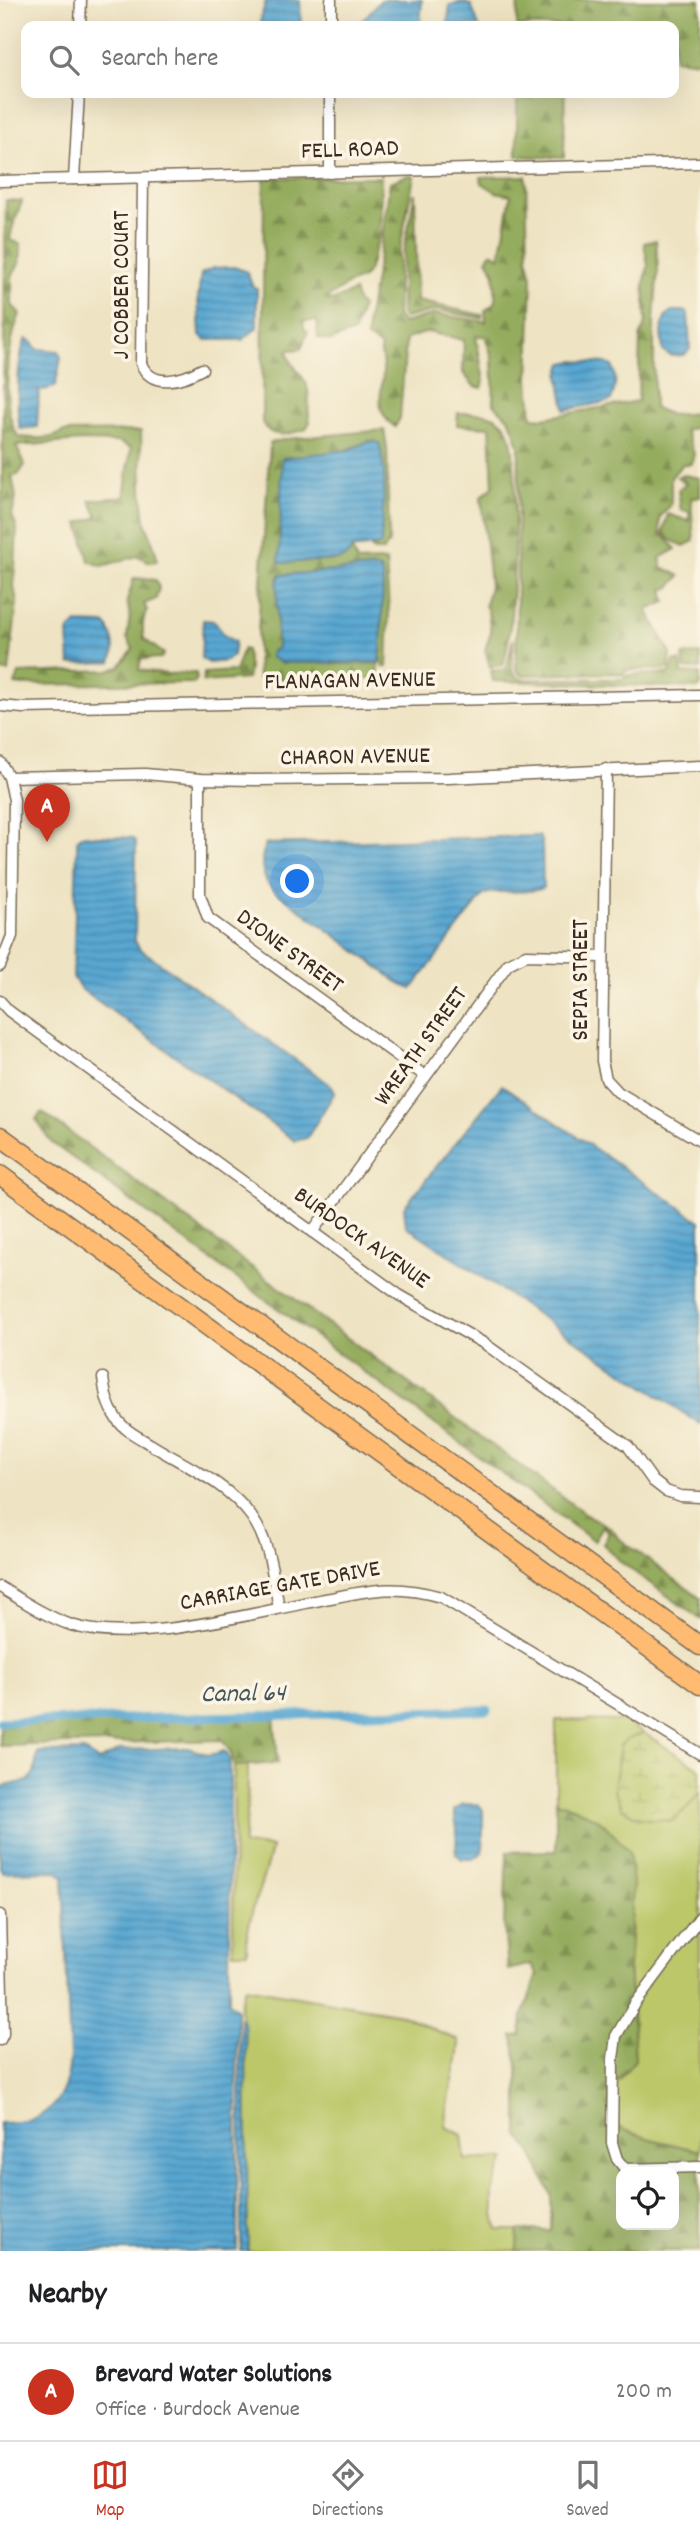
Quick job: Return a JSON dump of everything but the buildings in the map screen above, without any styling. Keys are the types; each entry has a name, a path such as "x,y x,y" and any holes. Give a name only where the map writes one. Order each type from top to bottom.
{"highway":[{"path":"0,1136 700,1646"},
{"path":"0,1175 700,1685"}],"street":[{"path":"80,21 81,0"},
{"path":"331,0 331,21"},
{"path":"74,179 79,98"},
{"path":"330,98 330,173"},
{"name":"FELL ROAD","path":"0,181 700,163"},
{"name":"J COBBER COURT","path":"143,178 142,363 151,378 160,380 184,380 202,369"},
{"name":"FLANAGAN AVENUE","path":"0,706 50,708 700,695"},
{"path":"0,762 9,777 13,800 12,936 0,966"},
{"name":"CHARON AVENUE","path":"9,777 145,774 200,779 449,778 700,766"},
{"name":"SEPIA STREET","path":"606,769 603,957 603,1061 606,1079 618,1092 700,1141"},
{"name":"DIONE STREET","path":"200,779 200,895 208,918 425,1076"},
{"name":"WREATH STREET","path":"312,1232 509,964 526,955 603,957"},
{"name":"BURDOCK AVENUE","path":"0,1001 9,1011 399,1295 485,1343 628,1446 653,1481 666,1491 680,1496 700,1497"},
{"path":"103,1378 109,1406 118,1421 134,1434 221,1486 239,1501 253,1519 268,1550 279,1608"},
{"name":"CARRIAGE GATE DRIVE","path":"0,1587 43,1614 73,1625 106,1631 164,1629 387,1587 417,1590 441,1597 700,1754"},
{"path":"0,1915 3,2034 0,2040"},
{"path":"700,1917 635,2004 616,2036 612,2059 612,2143 617,2159 625,2168 700,2167"}],"green space":[{"path":"518,0 700,0 700,59 679,60 679,21 517,21"},
{"path":"517,98 565,98 564,158 517,156"},
{"path":"408,175 414,176 399,253 397,315 403,323 435,314 486,322 485,311 496,302 494,271 487,259 492,252 500,257 511,195 496,192 482,183 481,177 526,176 528,261 532,276 529,380 532,417 544,418 638,401 640,338 646,321 644,285 648,266 644,243 656,240 658,269 654,320 654,408 671,415 700,413 700,427 685,430 694,454 691,464 683,464 671,477 671,505 660,517 660,532 676,549 660,558 662,567 680,576 669,588 663,589 666,602 647,610 671,654 669,669 627,670 623,675 521,675 516,669 519,445 510,420 494,404 492,357 485,336 476,336 484,382 482,388 474,386 463,373 464,340 428,332 406,339 400,418 395,427 381,409 383,371 380,346 367,338 367,322 390,182"},
{"path":"381,177 380,234 368,271 363,278 348,284 326,299 332,301 354,291 358,303 362,306 354,332 331,341 318,338 317,321 303,321 305,331 308,331 301,349 288,350 290,360 307,386 310,422 306,429 293,433 270,432 262,422 264,178"},
{"path":"415,193 417,301 482,315 482,318 436,310 404,318 401,313 403,254"},
{"path":"6,200 22,201 10,240 21,244 20,261 12,277 12,305 20,314 9,359 9,411 13,426 19,437 36,438 52,437 63,432 141,431 143,508 157,561 150,562 138,556 102,566 89,561 79,523 98,517 90,500 124,497 131,448 119,442 83,441 16,446 25,465 18,475 12,476 16,498 12,515 17,529 14,587 17,602 9,672 0,671"},
{"path":"458,413 491,415 502,422 511,441 514,464 515,524 510,628 503,665 490,667 485,650 491,632 485,605 490,586 481,497 493,487 490,427 457,425"},
{"path":"384,430 387,448 389,543 383,551 374,551 370,547 381,545 370,441 346,450 298,458 279,562 338,560 346,557 352,549 357,562 386,561 389,611 387,667 383,667 380,657 383,579 380,569 281,575 277,583 277,649 334,664 379,663 378,678 258,679 257,646 270,443 286,439"},
{"path":"684,475 700,478 700,497 691,498 694,541 684,546 670,540 663,532 668,514 689,521 689,511 681,511 678,490 686,484 677,477"},
{"path":"134,578 156,580 159,588 156,599 144,604 147,610 143,620 143,632 144,639 164,654 161,658 141,659 139,670 168,674 196,673 197,679 194,683 15,685 19,673 109,670 119,667 133,649 127,638 130,615 127,601"},
{"path":"513,639 512,671 520,679 623,679 628,675 670,673 674,661 680,661 682,673 700,674 700,688 493,681 491,671 504,670 507,666"},
{"path":"243,649 246,650 249,668 247,679 203,682 204,673 235,671"},
{"path":"700,654 700,669 684,669 683,655"},
{"path":"42,1112 592,1519 610,1528 617,1537 700,1598 700,1619 622,1563 603,1544 609,1532 603,1526 594,1541 51,1142 36,1119"},
{"path":"274,1715 278,1763 234,1766 231,1753 222,1740 0,1746 0,1722"},
{"path":"556,1720 625,1721 644,1733 628,1739 617,1759 614,1791 622,1808 687,1808 700,1792 700,2151 650,2139 619,2128 608,2106 616,2083 635,2060 629,1967 632,1925 575,1808 556,1802"},
{"path":"644,1733 700,1769 700,1792 672,1821 639,1818 622,1808 614,1791 620,1745"},
{"path":"248,1765 247,1816 243,1845 271,1847 249,1925 247,1952 233,1952 234,1766"},
{"path":"556,1802 602,1822 629,1851 633,1885 629,1967 635,2060 616,2083 608,2106 619,2128 650,2139 700,2151 700,2251 517,2251 518,2230 551,2230 551,2195 533,2155 518,2134 518,2068 513,2036 521,2035 523,2016 537,1974 531,1964 508,1970 504,1924 507,1852 556,1851"},
{"path":"245,1987 401,2014 459,2041 446,2127 462,2135 465,2160 506,2158 493,2193 493,2210 498,2230 518,2230 517,2251 248,2251 246,2047 240,2007"}],"water":[{"path":"268,0 300,0 301,21 260,21"},
{"path":"381,0 422,0 420,21 362,21"},
{"path":"462,2 471,5 477,21 448,21 450,5"},
{"path":"234,267 247,272 253,287 257,288 257,328 242,340 206,340 200,335 198,298 201,274 213,268"},
{"path":"672,311 688,313 690,349 684,355 671,356 663,351 661,333 665,317"},
{"path":"26,339 37,349 59,351 61,358 55,387 39,391 37,427 20,429 18,383"},
{"path":"573,361 612,366 615,388 611,401 565,410 559,375 563,363"},
{"path":"370,441 379,443 384,468 381,545 352,549 346,557 338,560 279,563 282,458 348,450"},
{"path":"380,569 383,579 379,663 281,663 270,657 272,651 277,648 277,583 280,575"},
{"path":"203,620 214,621 224,635 235,642 233,655 226,661 209,663 201,658"},
{"path":"77,623 106,624 113,642 111,662 70,664 68,632"},
{"path":"82,835 132,838 136,842 135,941 139,948 332,1086 335,1092 307,1138 295,1141 81,989 73,977 77,840"},
{"path":"539,836 542,843 543,888 484,894 412,989 402,985 270,887 262,866 266,844"},
{"path":"502,1085 700,1221 700,1424 406,1226 404,1207"},
{"path":"188,1748 210,1755 224,1751 230,1764 229,2002 237,2009 237,2251 0,2251 0,2123 30,2119 52,2106 65,2085 70,2056 63,1877 57,1871 3,1872 0,1868 0,1787 28,1781 34,1773 38,1752 84,1751 99,1761 120,1750"},
{"path":"462,1804 478,1804 483,1810 483,1852 473,1859 462,1859 456,1853 457,1829 454,1811"},
{"path":"240,2019 244,2024 246,2047 248,2251 241,2251"}],"waterway":[{"name":"Canal 64","path":"0,1722 487,1710"}],"place":[{"name":"Brevard Water Solutions","path":"47,842"}]}
